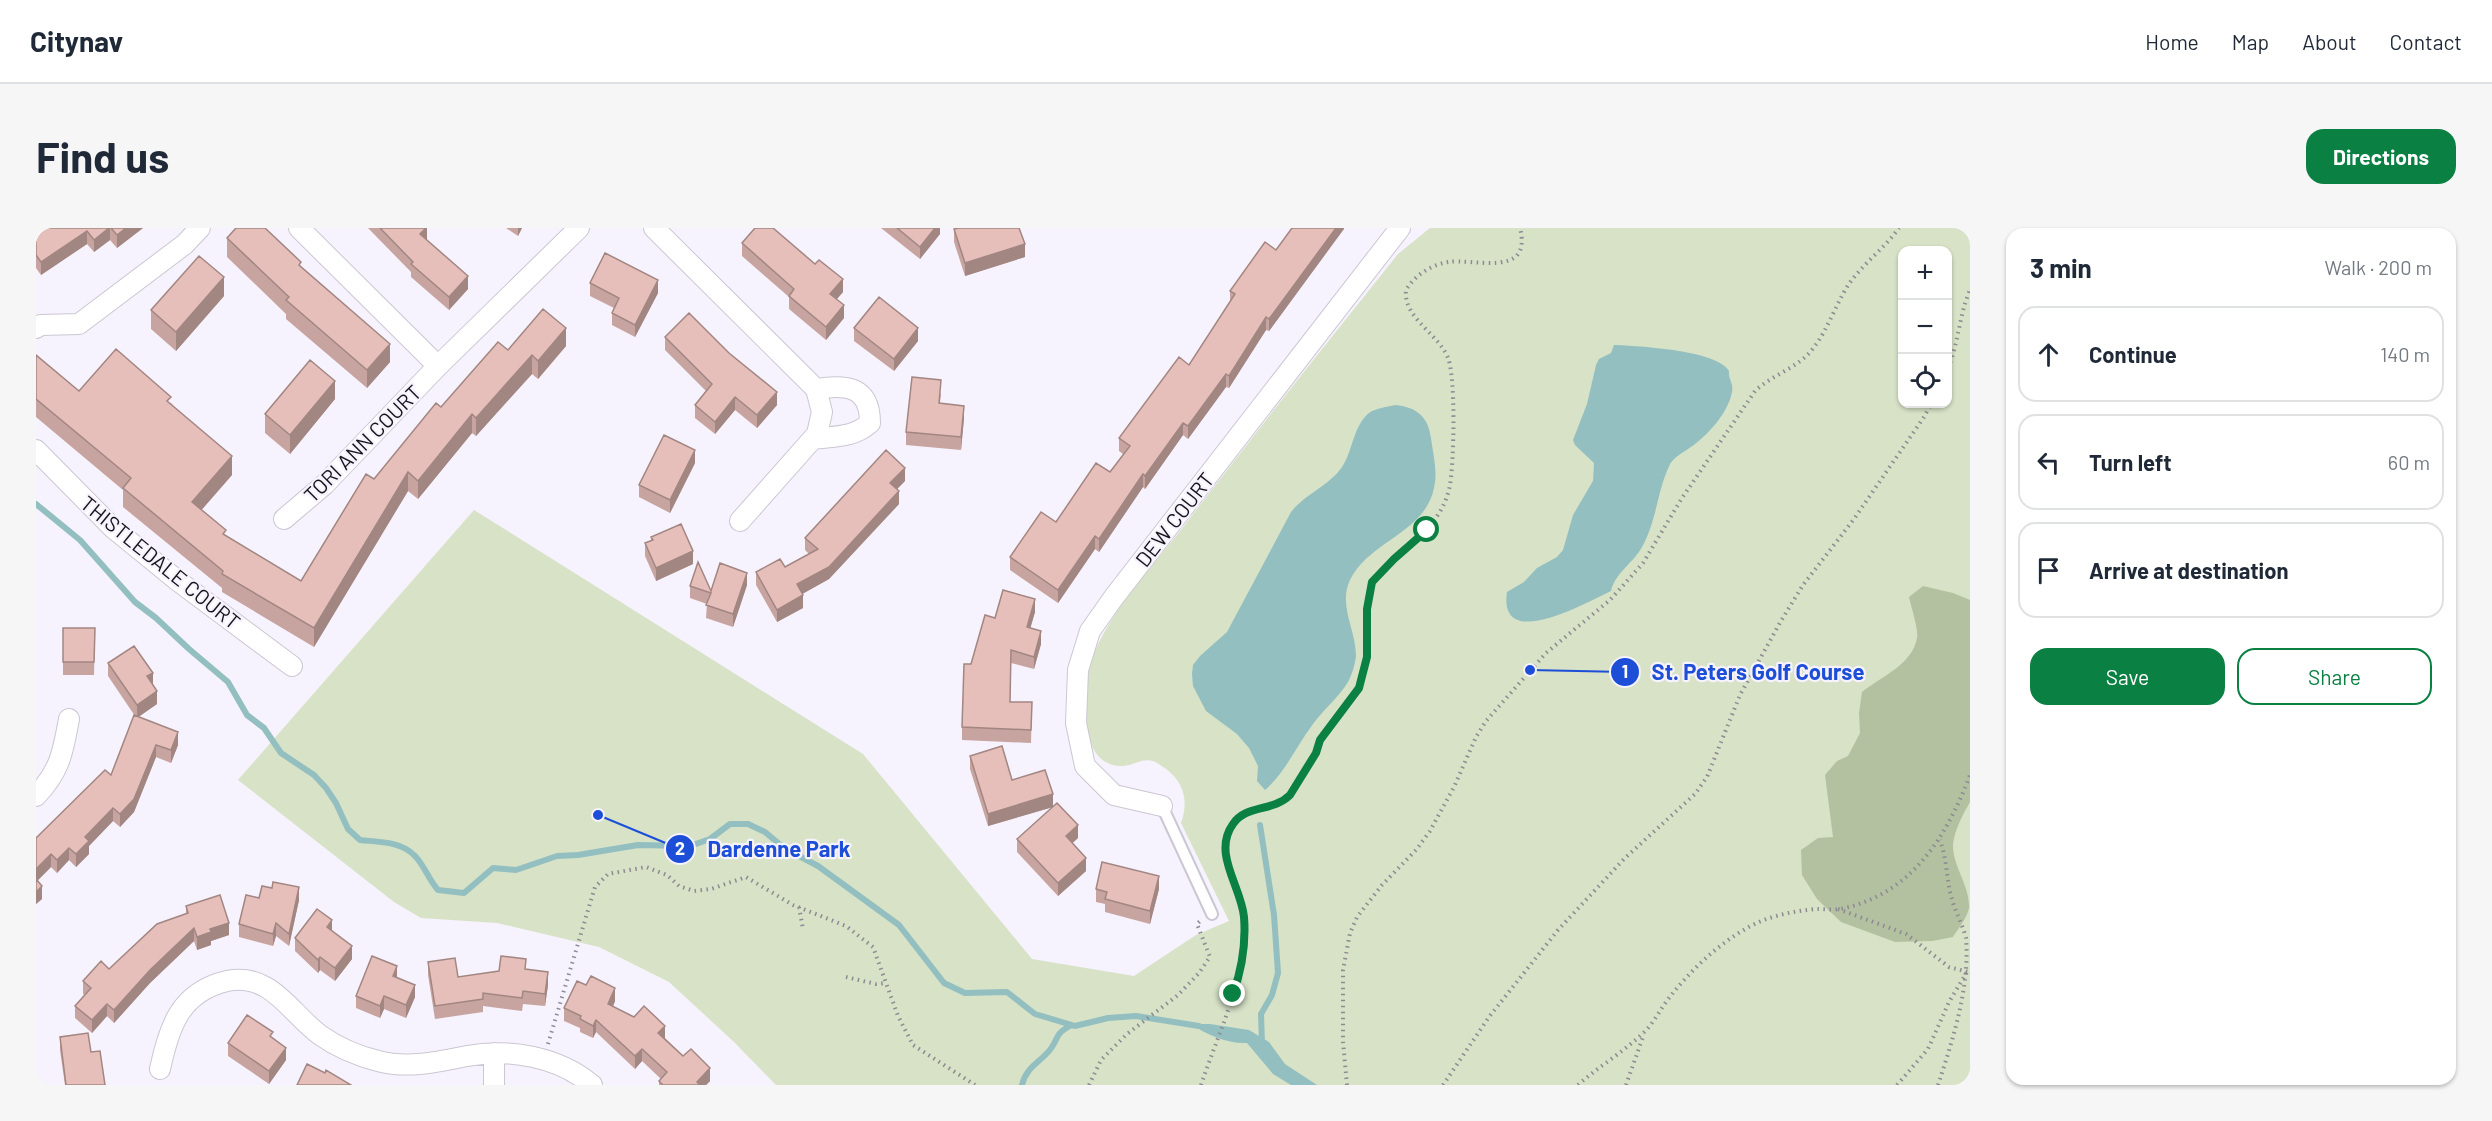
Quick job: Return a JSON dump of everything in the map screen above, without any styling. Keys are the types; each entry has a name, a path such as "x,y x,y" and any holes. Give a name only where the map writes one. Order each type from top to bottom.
{"street":[{"path":"36,328 41,325 80,324 184,244 201,228"},
{"path":"299,228 438,366"},
{"name":"TORI ANN COURT","path":"284,519 324,485 438,366 579,228"},
{"path":"654,228 816,389 822,412 817,434 740,521"},
{"name":"DEW COURT","path":"1162,806 1114,795 1085,766 1076,723 1078,670 1090,631 1400,228"},
{"path":"813,439 847,436 860,432 870,423 870,408 864,396 846,386 816,389"},
{"name":"THISTLEDALE COURT","path":"36,450 113,528 178,581 292,666"},
{"path":"36,796 50,782 62,760 69,719"},
{"path":"160,1069 170,1028 197,993 227,981 245,980 257,982 283,998 320,1035 358,1055 379,1062 424,1065 494,1053 523,1055 567,1068 592,1085"},
{"path":"494,1053 494,1085"}],"lane":[{"path":"1162,806 1212,914"}],"path":[{"path":"1200,1085 1239,976 1245,934 1239,891 1226,860 1228,834 1232,825 1245,813 1269,808 1284,801 1290,795 1316,753 1320,740 1359,688 1367,657 1367,609 1372,582 1427,530 1446,502 1452,460 1449,360 1443,347 1408,307 1406,290 1419,274 1446,262 1459,261 1494,265 1512,259 1519,252 1520,228"},
{"path":"1347,1085 1343,1042 1343,970 1350,933 1357,917 1430,831 1486,721 1546,653 1626,584 1643,563 1682,498 1755,391 1765,381 1810,353 1826,330 1847,286 1899,228"},
{"path":"1952,355 1958,339 1964,303 1970,290"},
{"path":"1443,1085 1489,1017 1558,930 1624,859 1695,794 1707,777 1740,696 1781,621 1819,562 1854,519 1929,408"},
{"path":"1578,1085 1644,1033 1678,986 1726,942 1748,928 1767,919 1795,912 1838,909 1871,898 1893,887 1932,851 1962,797 1970,775"},
{"path":"1938,1085 1968,991 1970,956 1966,937 1953,903 1946,857 1939,839"},
{"path":"543,1060 595,887 608,874 646,867 667,875 679,886 694,891 711,889 746,877 799,907 846,926 873,947 897,1016 913,1045 975,1085"},
{"path":"799,907 803,929"},
{"path":"1838,909 1906,934 1949,967 1968,972"},
{"path":"1089,1085 1101,1060 1127,1034 1178,995 1199,973 1210,957 1197,924 1212,914"},
{"path":"1897,1085 1928,1049 1949,1002 1968,972"},
{"path":"846,977 876,984 887,983"},
{"path":"1626,1085 1644,1033"}],"shaded area":[{"path":"1430,228 1970,228 1970,1085 776,1085 733,1041 669,982 599,947 497,923 421,918 394,902 238,780 474,510 863,754 1032,959 1134,976 1196,935 1229,921 1181,823 1185,807 1183,792 1177,779 1165,768 1149,760 1130,765 1113,765 1105,762 1094,750 1088,735 1085,710 1086,684 1092,658 1113,617 1263,423 1398,254"},
{"path":"1614,345 1676,350 1709,358 1722,364 1729,371 1732,384 1730,400 1710,430 1670,464 1647,537 1639,552 1616,579 1611,591 1566,612 1547,618 1530,622 1516,619 1508,610 1507,592 1524,582 1537,568 1557,557 1563,550 1573,515 1593,481 1594,463 1575,445 1573,440 1587,404 1596,365 1599,359 1611,353"},
{"path":"1395,405 1415,411 1424,418 1427,424 1436,476 1429,503 1408,527 1370,556 1350,580 1346,599 1356,656 1351,676 1340,693 1313,724 1279,775 1265,790 1257,781 1258,766 1249,748 1237,734 1206,711 1193,686 1193,665 1227,632 1291,512 1303,500 1331,480 1342,467 1364,418 1375,410"},
{"path":"1923,586 1953,593 1970,600 1970,802 1957,828 1953,845 1967,892 1969,908 1953,937 1932,941 1895,942 1841,922 1817,899 1802,875 1801,850 1818,838 1833,837 1825,775 1837,761 1848,756 1860,733 1859,713 1862,692 1903,663 1914,647 1917,630 1909,597"},
{"path":"1191,1024 1210,1024 1249,1030 1269,1042 1285,1064 1317,1085 1291,1085 1273,1074 1247,1043 1218,1038"}],"building":[{"path":"36,228 109,228 94,240 87,231 41,262 36,255"},
{"path":"111,228 126,228 117,235"},
{"path":"236,228 265,228 301,262 299,265 390,344 367,370 286,300 289,297 227,238"},
{"path":"380,228 426,228 420,234 468,276 449,297 411,264 413,262"},
{"path":"755,228 773,228 815,264 819,260 843,279 830,294 844,305 826,327 789,296 794,289 742,243"},
{"path":"897,228 935,228 920,247"},
{"path":"1019,228 1025,244 965,263 954,229"},
{"path":"1292,228 1336,228 1269,319 1266,317 1229,376 1226,374 1188,426 1183,423 1145,476 1143,474 1099,539 1095,536 1058,590 1010,557 1041,512 1056,522 1096,463 1110,472 1130,446 1119,438 1179,357 1189,365 1235,294 1230,291 1265,242 1276,250"},
{"path":"605,253 658,280 635,325 612,313 619,298 590,283"},
{"path":"199,256 224,277 176,332 151,310"},
{"path":"879,297 918,328 894,359 854,328"},
{"path":"543,309 566,328 538,361 532,355 476,418 472,414 418,481 408,472 314,628 222,574 223,571 123,488 131,478 36,399 36,355 79,391 116,349 171,397 167,401 232,456 192,502 226,530 223,534 301,581 366,474 374,479 436,403 441,407 498,342 508,350"},
{"path":"689,313 729,353 777,392 757,415 735,397 715,422 695,405 712,384 665,337"},
{"path":"310,360 335,381 290,435 265,414"},
{"path":"912,377 941,380 939,403 964,406 961,437 906,432"},
{"path":"664,435 695,450 670,500 639,485"},
{"path":"886,450 905,468 890,483 899,491 829,567 797,584 803,595 777,610 756,572 780,559 785,567 818,549 805,538"},
{"path":"681,524 693,551 656,568 645,543 653,540 651,537"},
{"path":"698,562 711,591 720,563 747,573 733,614 706,605 711,593 690,586"},
{"path":"1003,590 1035,599 1027,627 1041,631 1034,657 1011,650 1010,702 1032,702 1031,730 962,727 964,664 971,664 985,615 995,618"},
{"path":"63,628 95,628 94,662 63,662"},
{"path":"134,646 153,673 147,676 157,691 137,705 108,663"},
{"path":"134,715 178,732 171,750 156,745 134,799 120,814 113,808 85,837 89,841 76,854 69,848 57,860 51,854 36,869 36,838 105,770 111,775"},
{"path":"1002,746 1012,780 1045,770 1053,794 988,814 970,756"},
{"path":"1057,803 1078,825 1066,836 1086,858 1058,883 1017,839"},
{"path":"1102,862 1159,876 1150,911 1105,899 1107,892 1096,889"},
{"path":"36,879 42,886 36,892"},
{"path":"273,882 299,887 289,934 276,923 273,934 239,924 246,895 259,898 262,886 272,888"},
{"path":"220,895 229,923 210,929 211,932 197,937 194,928 150,970 114,1010 107,1004 92,1020 75,1006 91,988 83,981 101,961 109,969 157,924 188,913 186,906"},
{"path":"317,909 332,920 327,927 352,946 335,968 320,957 318,960 295,938"},
{"path":"372,956 397,966 393,976 415,985 406,1005 384,996 380,1006 356,996"},
{"path":"501,956 526,959 525,969 548,972 545,994 523,991 522,998 483,993 483,999 435,1006 428,962 455,958 458,977 499,971"},
{"path":"591,976 615,988 608,1004 634,1017 644,1006 665,1026 658,1033 683,1056 691,1049 710,1068 697,1082 700,1085 663,1085 659,1081 667,1072 642,1049 635,1056 596,1020 593,1026 580,1019 581,1016 564,1008 577,981 586,985"},
{"path":"247,1015 273,1032 270,1036 286,1048 269,1071 228,1043"},
{"path":"88,1033 91,1052 100,1051 105,1085 66,1085 60,1037"},
{"path":"307,1064 325,1073 326,1070 351,1085 297,1085"}],"waterway":[{"path":"36,504 80,540 135,602 228,682 247,715 264,728 281,753 314,775 326,788 348,829 360,840 388,843 408,850 420,862 438,890 464,893 493,868 516,870 557,856 578,855 638,845 690,846 710,839 730,824 748,824 765,832 784,848 818,866 899,925 944,983 965,993 1007,992 1035,1014 1075,1026 1108,1018 1136,1016 1199,1026"},
{"path":"1260,825 1274,915 1278,973 1272,995 1261,1014 1262,1044"},
{"path":"1022,1085 1031,1068 1048,1052 1060,1033 1071,1025"}],"place":[{"name":"St. Peters Golf Course","path":"1530,670"},
{"name":"Dardenne Park","path":"598,815"}],"route":[{"path":"1233,994 1239,976 1245,934 1239,891 1226,860 1228,834 1232,825 1245,813 1277,805 1290,795 1316,753 1320,740 1359,688 1367,657 1367,609 1372,582 1427,530"}]}
